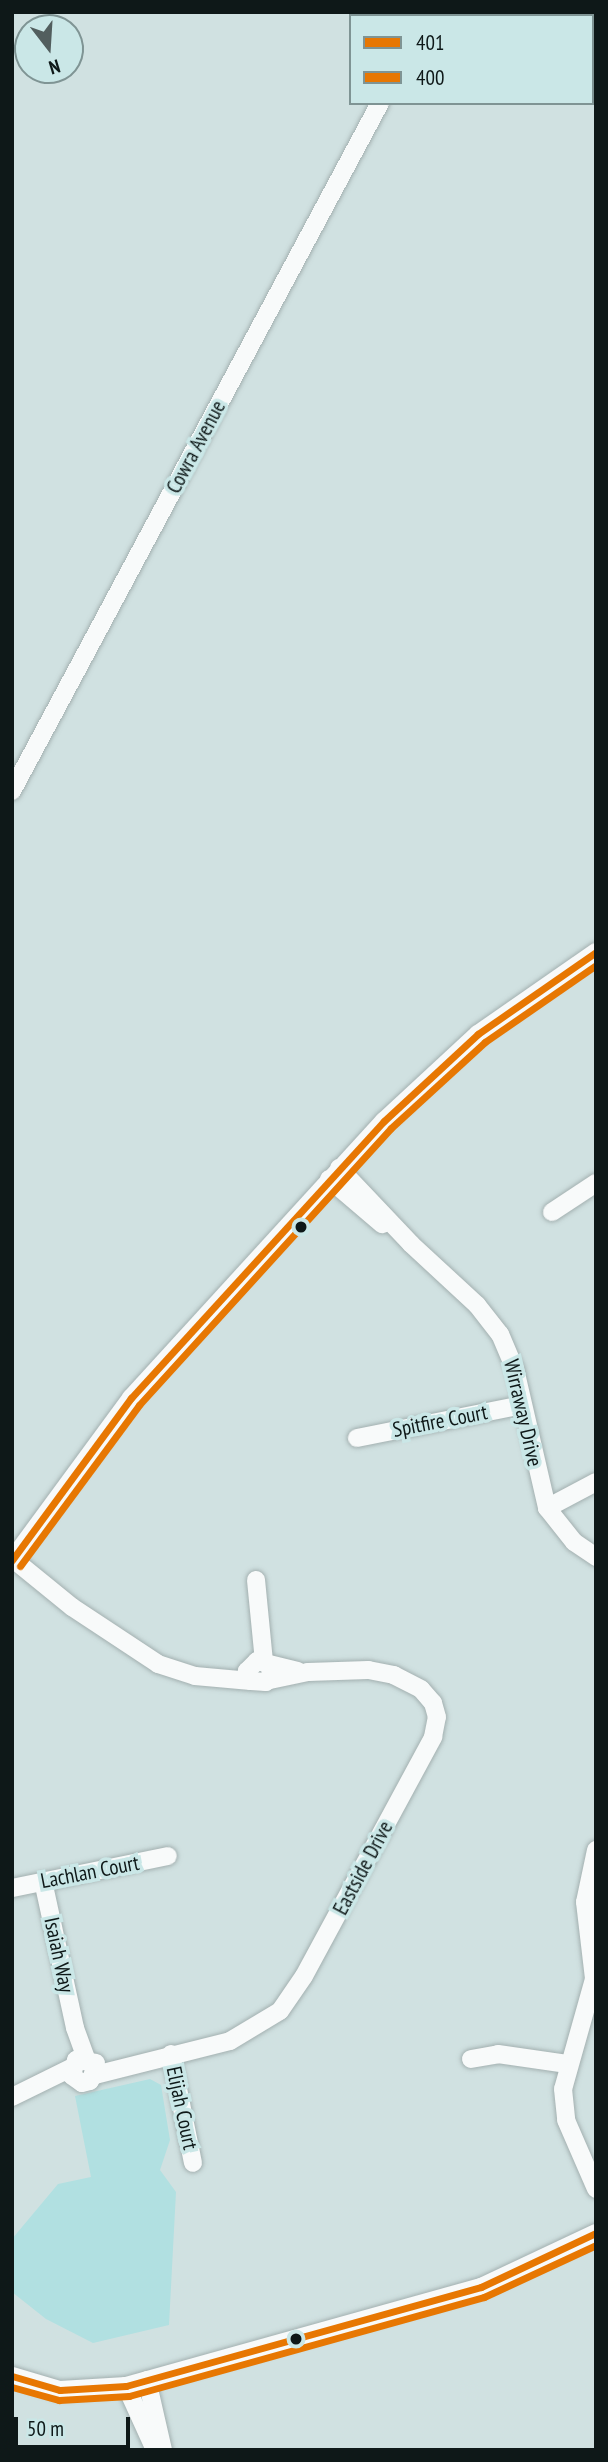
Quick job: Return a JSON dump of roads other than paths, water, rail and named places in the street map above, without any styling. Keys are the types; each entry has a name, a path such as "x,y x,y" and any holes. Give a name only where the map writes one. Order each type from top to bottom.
{"street":[{"name":"Cowra Avenue","path":"12,791 379,105"},
{"path":"13,1560 116,1415 334,1174 444,1063 515,1007 596,952"},
{"name":"Wirraway Drive","path":"334,1174 477,1305 500,1334 522,1405 547,1508 574,1542 596,1557"},
{"path":"552,1212 596,1183"},
{"name":"Spitfire Court","path":"357,1438 522,1405"},
{"path":"547,1508 596,1482"},
{"name":"Eastside Drive","path":"13,1560 72,1607"},
{"name":"Eastside Drive","path":"12,1573 72,1607 158,1664 195,1675 218,1676 259,1669 382,1672 421,1689 436,1710 433,1737 293,1995 280,2011 248,2034 138,2061 83,2067 43,2081 12,2097"},
{"path":"256,1580 259,1669"},
{"path":"596,1850 586,1902 594,1979 587,2015 567,2064 563,2104 571,2134 596,2189"},
{"name":"Lachlan Court","path":"12,1888 168,1856"},
{"name":"Isaiah Way","path":"43,1881 83,2067"},
{"name":"Elijah Court","path":"171,2054 193,2163"},
{"path":"471,2059 505,2054 567,2064"},
{"path":"571,2134 596,2166"},
{"path":"12,2376 60,2390 127,2386 481,2287 596,2232"},
{"path":"147,2380 163,2450"},
{"path":"127,2386 155,2450"}]}
